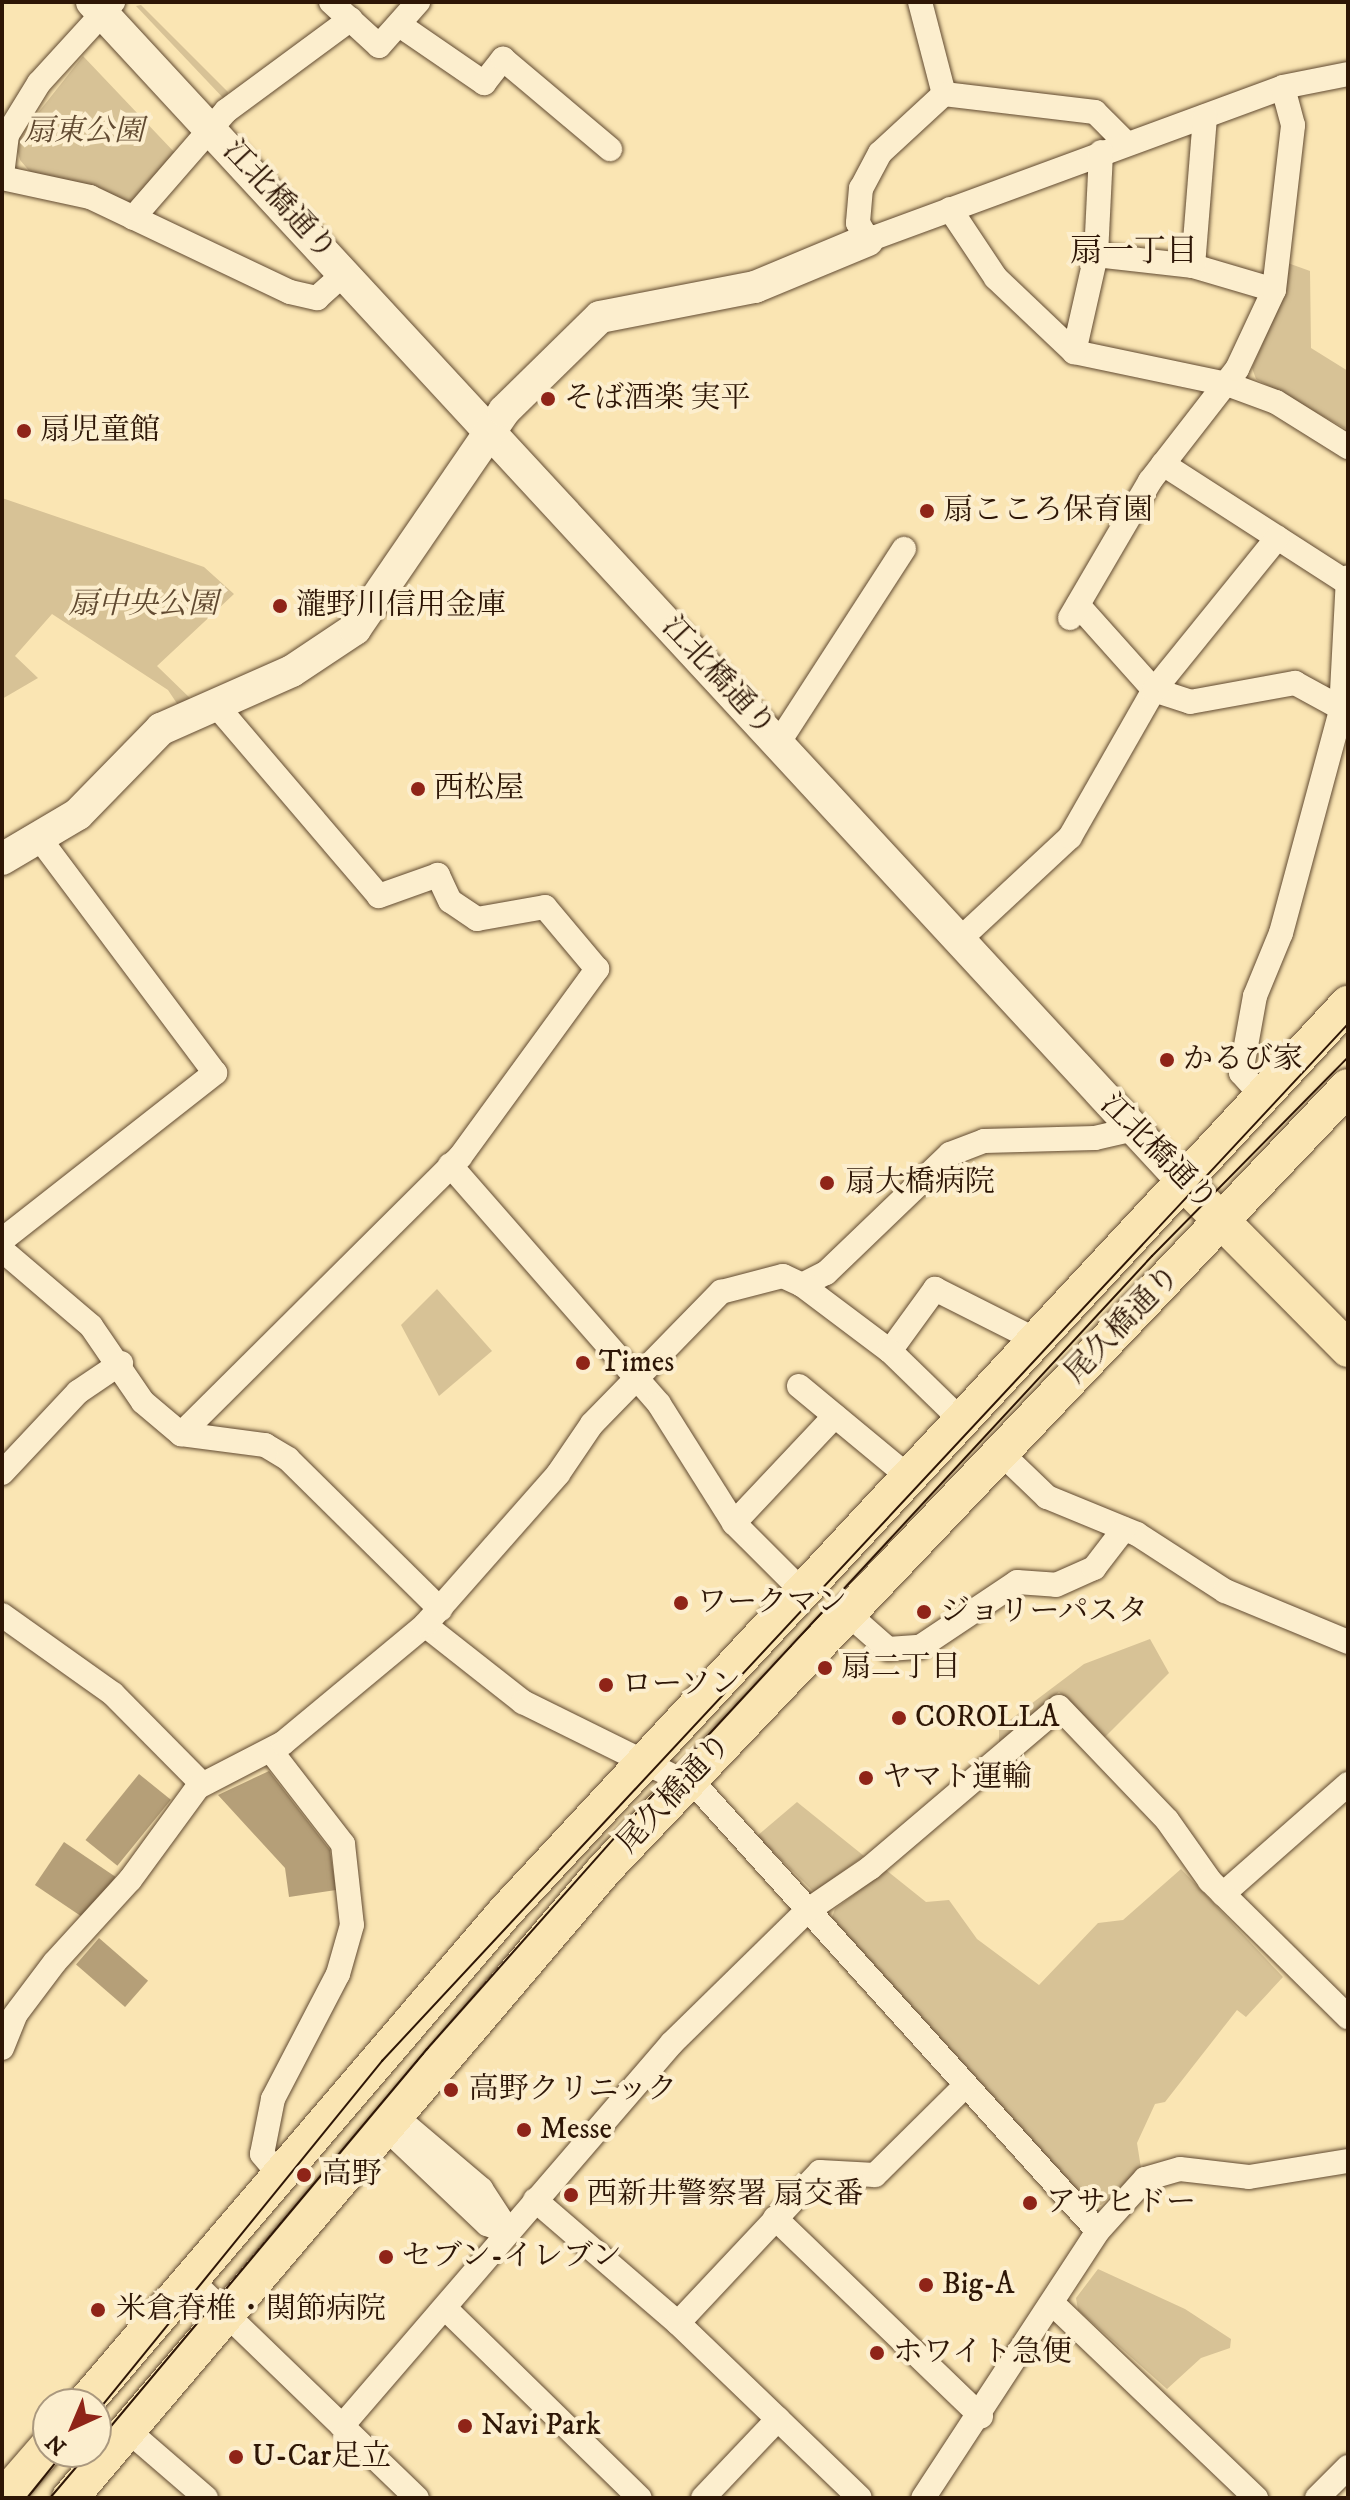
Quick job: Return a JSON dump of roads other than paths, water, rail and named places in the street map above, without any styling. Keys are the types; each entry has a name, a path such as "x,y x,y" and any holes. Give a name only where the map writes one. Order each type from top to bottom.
{"main road":[{"name":"江北橋通り","path":"103,6 489,431 779,742 957,942 1183,1182 1225,1221 1348,1349"},
{"path":"2,859 78,814 161,729 292,671 355,629 489,431 600,317 755,287 868,240"},
{"name":"尾久橋通り","path":"98,2388 278,2173 642,1766 1034,1339 1348,1004"},
{"name":"尾久橋通り","path":"70,2498 125,2428 387,2119 685,1783 1346,1093"},
{"path":"3,2498 32,2464"}],"street":[{"path":"331,2 379,46 401,26 418,2"},
{"path":"920,2 944,94"},
{"path":"103,6 46,73 3,150 2,177 90,197 290,292 317,298 345,273"},
{"path":"133,218 211,128 351,19"},
{"path":"401,26 484,83 503,59 610,149"},
{"path":"1126,143 1095,112 944,94 880,153 861,188 858,223 868,240 1283,87 1348,74"},
{"path":"1283,87 1293,125 1274,290 1227,384 1163,464 1074,611 1154,690 1190,702 1295,683 1344,711"},
{"path":"1193,266 1205,116"},
{"path":"1074,352 1096,255 1101,152"},
{"path":"950,209 996,278 1074,352 1227,384 1276,402 1348,447"},
{"path":"1096,255 1193,266 1274,290"},
{"path":"1163,464 1347,579 1344,711 1281,933 1255,996 1241,1073 1262,1096"},
{"path":"957,942 1070,837 1154,690 1277,538"},
{"path":"779,742 904,549"},
{"path":"181,1434 450,1165 597,969 545,907 477,919 450,901 438,875 379,896 216,705"},
{"path":"2,1240 215,1073 39,838"},
{"path":"802,1285 826,1273 950,1154 984,1141 1095,1138 1133,1129"},
{"path":"450,1165 634,1377 734,1523 803,1592"},
{"path":"2,1250 91,1326 121,1363 143,1402 181,1434 265,1445 288,1459 432,1617 523,1702 642,1766 685,1783 807,1911 1098,2231"},
{"path":"2,2048 47,1973 130,1880 201,1783 271,1751 432,1617 634,1377 721,1292 783,1276 802,1285 890,1351 960,1419"},
{"path":"890,1351 935,1289 1034,1339"},
{"path":"2,1473 78,1392 121,1363"},
{"path":"799,1386 909,1477"},
{"path":"734,1523 835,1416"},
{"path":"1000,1452 1047,1497 1124,1529 1225,1591 1348,1642"},
{"path":"846,1612 888,1649 920,1647 1017,1582 1056,1585 1094,1568 1124,1529"},
{"path":"2,1615 113,1694 201,1783"},
{"path":"342,2426 672,2043 807,1911 870,1868 1059,1707 1167,1820 1223,1894 1348,2017"},
{"path":"271,1751 343,1844 352,1925 348,1952 273,2099 262,2154 278,2173"},
{"path":"1223,1894 1348,1784"},
{"path":"678,2323 820,2172 885,2169 965,2086"},
{"path":"387,2119 392,2134 474,2197 509,2232"},
{"path":"923,2498 981,2416 1098,2231 1145,2179 1180,2169 1249,2177 1348,2161"},
{"path":"535,2200 678,2323 860,2498"},
{"path":"775,2218 981,2416"},
{"path":"191,2280 417,2498"},
{"path":"1053,2304 1256,2498"},
{"path":"445,2308 640,2498"},
{"path":"703,2498 778,2419"},
{"path":"125,2428 206,2498"},
{"path":"1317,2498 1348,2467"}],"tram line":[{"path":"112,2393 382,2061 1348,1024"},
{"path":"112,2425 427,2049 639,1810 1152,1256 1348,1057"},
{"path":"27,2498 51,2468"},
{"path":"50,2498 75,2468"}],"place":[{"name":"そば酒楽 実平","path":"548,399"},
{"name":"扇児童館","path":"24,431"},
{"name":"扇こころ保育園","path":"927,511"},
{"name":"瀧野川信用金庫","path":"280,606"},
{"name":"西松屋","path":"418,789"},
{"name":"かるび家","path":"1167,1060"},
{"name":"扇大橋病院","path":"827,1183"},
{"name":"Times","path":"583,1363"},
{"name":"ワークマン","path":"681,1603"},
{"name":"ジョリーパスタ","path":"924,1612"},
{"name":"扇二丁目","path":"825,1668"},
{"name":"ローソン","path":"606,1685"},
{"name":"COROLLA","path":"899,1718"},
{"name":"ヤマト運輸","path":"866,1778"},
{"name":"高野クリニック","path":"451,2090"},
{"name":"Messe","path":"524,2130"},
{"name":"高野","path":"304,2175"},
{"name":"西新井警察署 扇交番","path":"571,2195"},
{"name":"アサヒドー","path":"1030,2203"},
{"name":"セブン-イレブン","path":"386,2257"},
{"name":"Big-A","path":"926,2285"},
{"name":"米倉脊椎・関節病院","path":"98,2310"},
{"name":"ホワイト急便","path":"877,2353"},
{"name":"Navi Park","path":"465,2426"},
{"name":"U-Car足立","path":"236,2457"}],"district":[{"name":"扇一丁目","path":"1134,252"}],"park label":[{"name":"扇東公園","path":"84,132"},
{"name":"扇中央公園","path":"143,605"}]}
